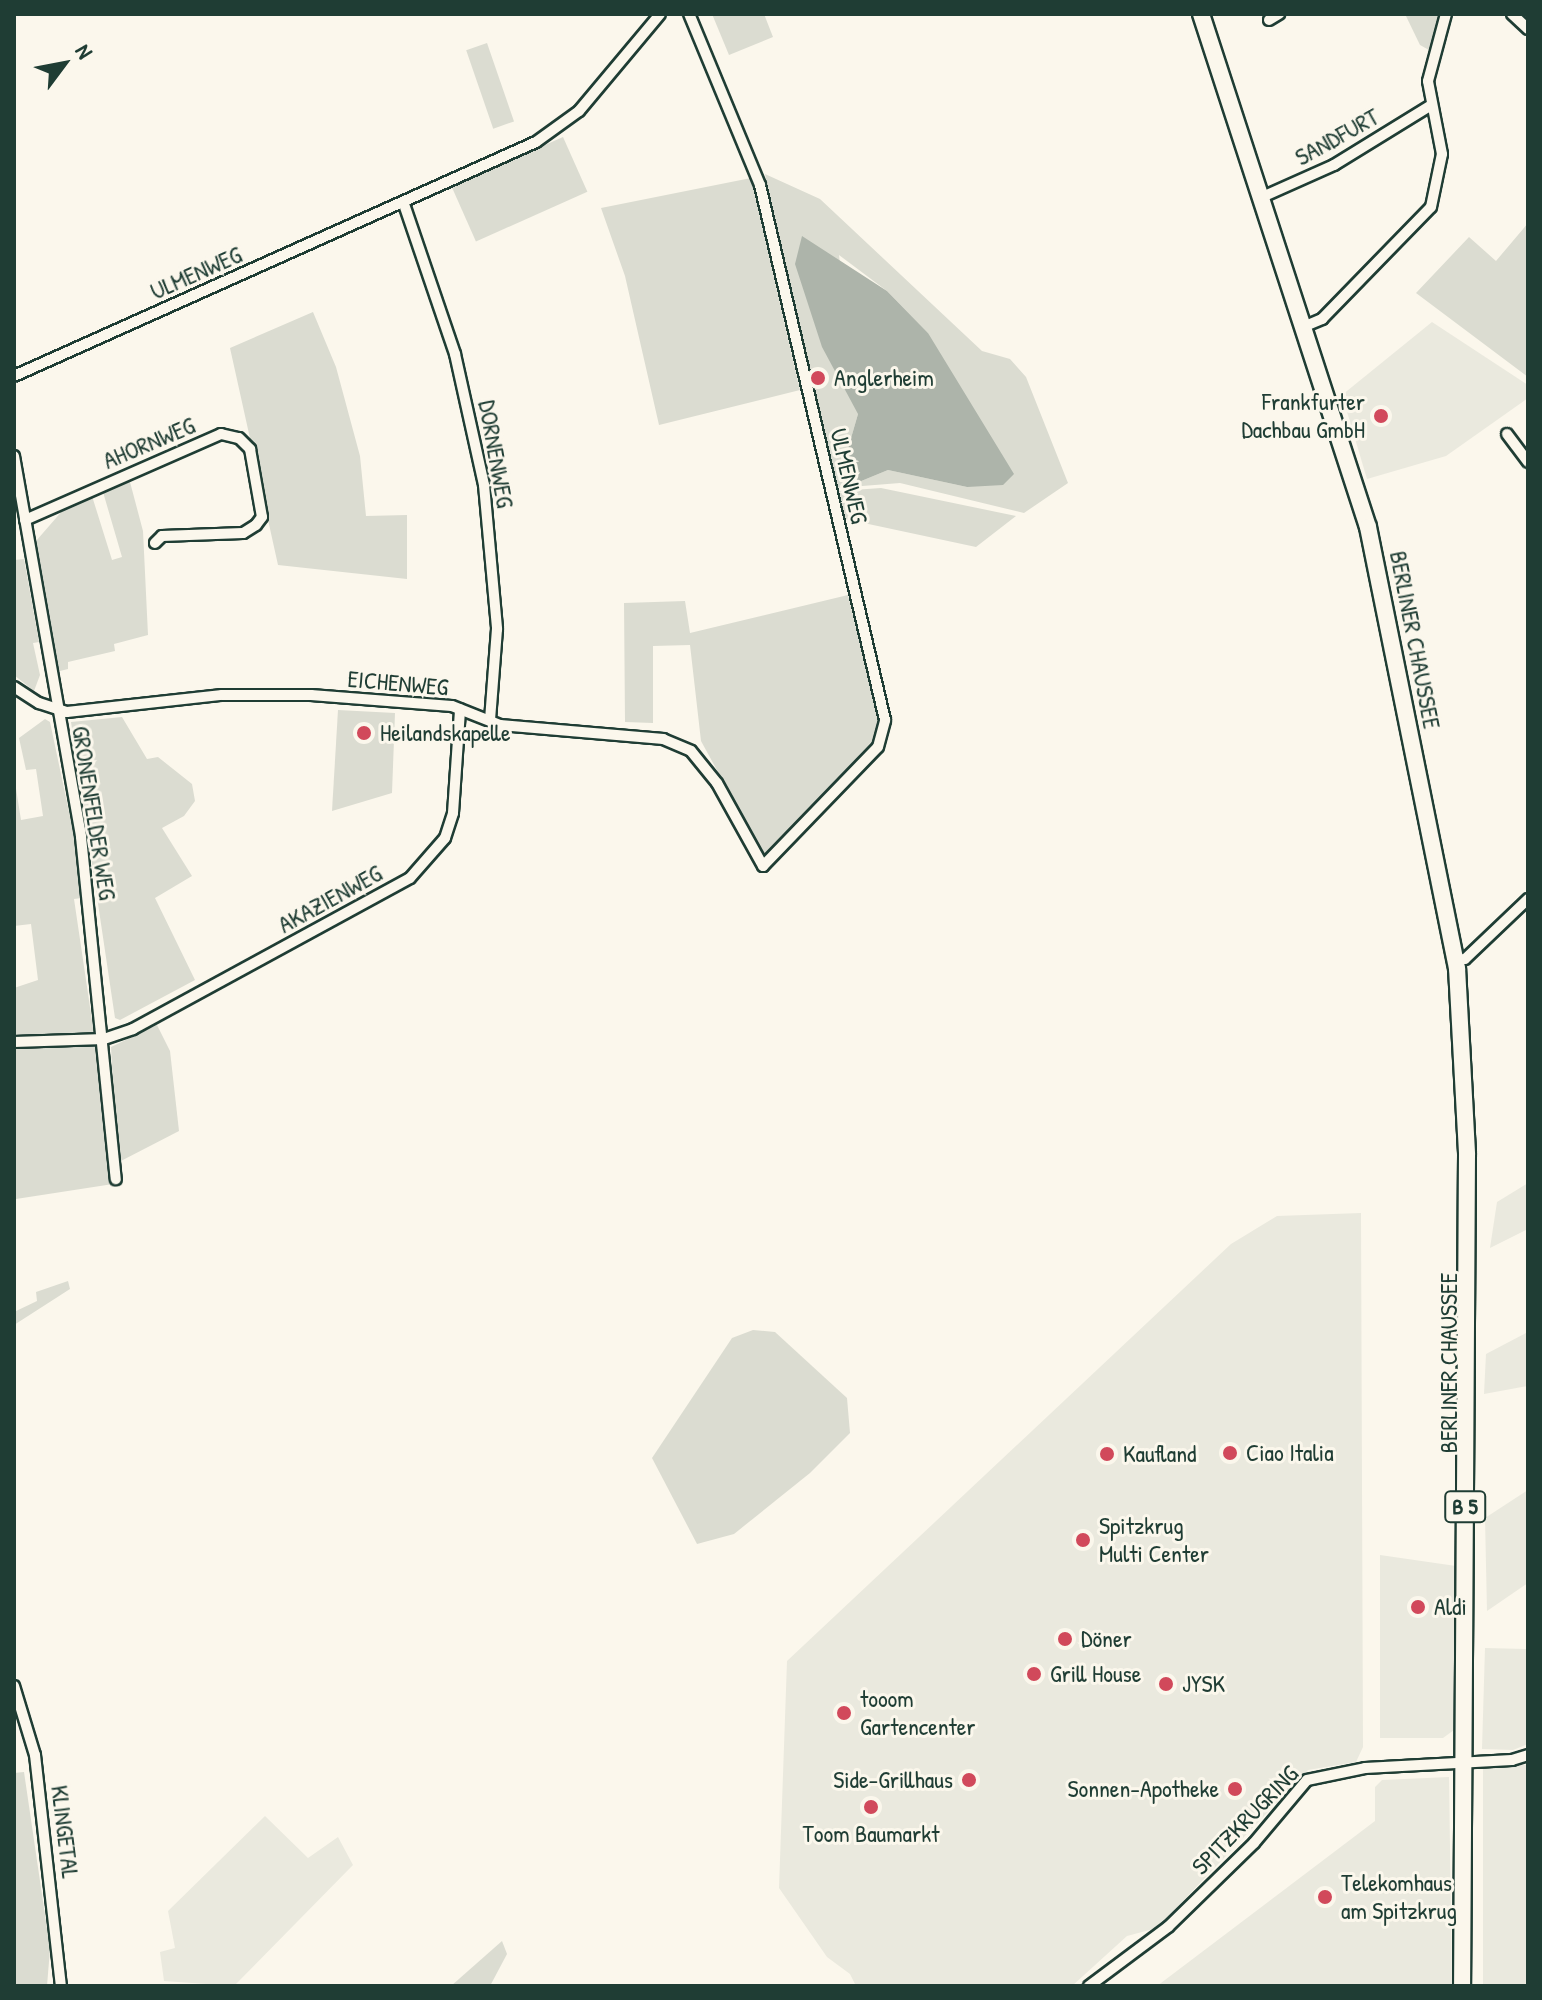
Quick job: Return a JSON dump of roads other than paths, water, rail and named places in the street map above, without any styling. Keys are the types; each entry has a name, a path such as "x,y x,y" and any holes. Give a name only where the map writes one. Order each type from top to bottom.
{"main road":[{"name":"BERLINER CHAUSSEE","path":"1201,14 1371,539 1459,963 1467,1155 1470,1986"},
{"name":"BERLINER CHAUSSEE","path":"1462,1986 1467,1760"}],"street":[{"name":"ULMENWEG","path":"14,376 404,204 558,128 579,111 660,14"},
{"name":"ULMENWEG","path":"689,14 760,185 885,720 878,747 763,866"},
{"path":"1303,327 1322,319 1431,207 1442,154 1430,106 1432,59 1446,14"},
{"path":"1512,14 1528,29"},
{"name":"SANDFURT","path":"1260,198 1334,165 1430,106"},
{"name":"DORNENWEG","path":"404,204 455,354 484,485 497,629 490,721"},
{"name":"AHORNWEG","path":"25,520 221,434 239,438 250,449 262,517 256,525 243,533 162,536 155,543"},
{"path":"1507,434 1528,462"},
{"name":"GRONENFELDER WEG","path":"14,456 17,487 81,837 116,1179"},
{"path":"14,687 57,710"},
{"name":"EICHENWEG","path":"57,710 222,695 298,695 460,709 490,721 631,733 691,751 717,783 763,866"},
{"name":"AKAZIENWEG","path":"104,1039 133,1029 332,921 410,878 430,860 453,813 460,709"},
{"path":"1459,963 1528,899"},
{"path":"14,1042 104,1039"},
{"name":"KLINGETAL","path":"14,1686 35,1755 61,1986"},
{"name":"SPITZKRUGRING","path":"1089,1986 1168,1927 1254,1843 1307,1780 1322,1773 1528,1755"}],"place":[{"name":"Anglerheim","path":"818,378"},
{"name":"Frankfurter Dachbau GmbH","path":"1381,416"},
{"name":"Heilandskapelle","path":"364,733"},
{"name":"Ciao Italia","path":"1230,1453"},
{"name":"Kaufland","path":"1107,1454"},
{"name":"Spitzkrug Multi Center","path":"1083,1540"},
{"name":"Aldi","path":"1418,1607"},
{"name":"Döner","path":"1065,1639"},
{"name":"Grill House","path":"1034,1674"},
{"name":"JYSK","path":"1166,1684"},
{"name":"tooom Gartencenter","path":"844,1713"},
{"name":"Side-Grillhaus","path":"969,1780"},
{"name":"Sonnen-Apotheke","path":"1235,1789"},
{"name":"Toom Baumarkt","path":"871,1807"},
{"name":"Telekomhaus am Spitzkrug","path":"1325,1897"}]}
